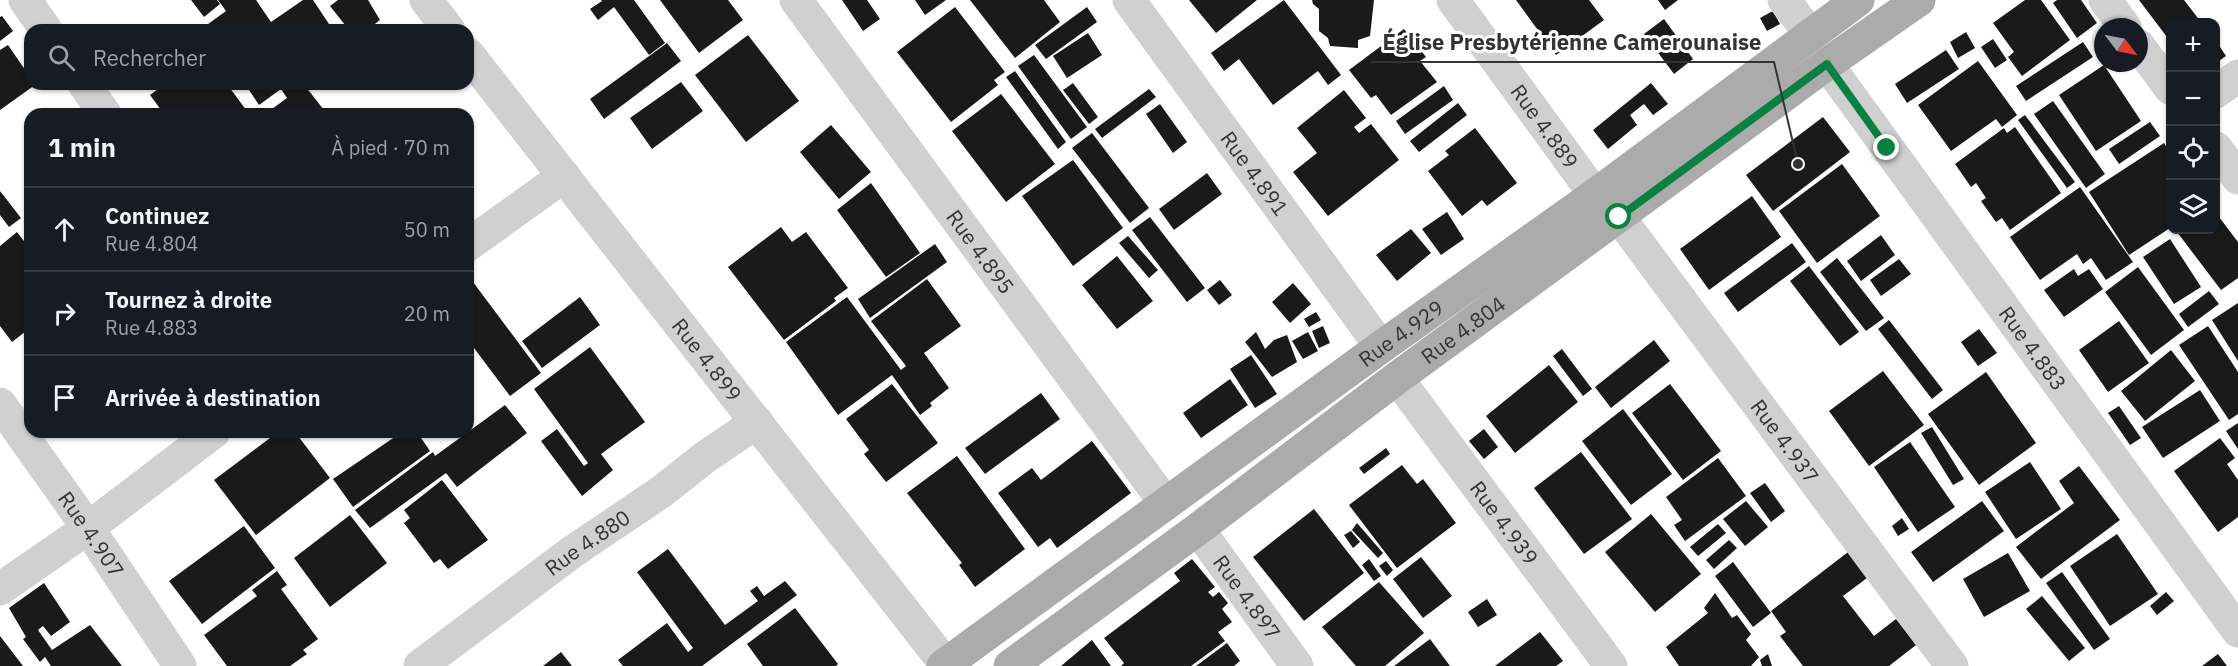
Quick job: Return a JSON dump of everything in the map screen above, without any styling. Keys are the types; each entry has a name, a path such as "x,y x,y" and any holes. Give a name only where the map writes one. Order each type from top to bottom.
{"main road":[{"name":"Rue 4.929","path":"945,665 1381,347 1595,195 1858,0"},
{"name":"Rue 4.804","path":"1010,666 1198,529 1397,378 1827,64 1919,0"}],"street":[{"path":"25,0 42,24"},
{"path":"426,0 444,24"},
{"name":"Rue 4.895","path":"796,0 1166,504"},
{"name":"Rue 4.891","path":"1129,0 1381,347"},
{"name":"Rue 4.889","path":"1453,0 1595,195"},
{"path":"1784,0 1810,35"},
{"path":"2105,0 2118,18"},
{"path":"2148,58 2166,83"},
{"name":"Rue 4.899","path":"474,62 945,665"},
{"name":"Rue 4.883","path":"1827,64 2238,631"},
{"path":"2220,89 2238,76"},
{"path":"88,90 101,108"},
{"path":"2220,153 2238,178"},
{"path":"474,241 564,176"},
{"name":"Rue 4.937","path":"1619,217 1952,666"},
{"name":"Rue 4.939","path":"1397,378 1611,666"},
{"name":"Rue 4.907","path":"0,404 24,438"},
{"name":"Rue 4.880","path":"420,666 573,552 757,422"},
{"name":"Rue 4.907","path":"24,438 88,528 180,666"},
{"path":"0,590 88,528 206,438"},
{"name":"Rue 4.897","path":"1198,529 1296,666"}],"building":[{"path":"191,0 217,0 220,4 204,17"},
{"path":"218,0 256,0 271,22 303,0 313,0 329,24 208,24 226,11"},
{"path":"338,0 368,0 380,20 375,24 344,24 330,6"},
{"path":"601,0 634,0 665,43 649,55 614,7 598,20 590,9"},
{"path":"660,0 728,0 743,20 699,53"},
{"path":"842,0 867,0 880,19 863,31"},
{"path":"915,0 946,0 925,15"},
{"path":"970,0 1044,0 1060,22 1015,58"},
{"path":"1189,0 1257,0 1216,33"},
{"path":"1284,0 1341,75 1328,85 1318,71 1273,105 1239,59 1224,71 1211,53"},
{"path":"1312,0 1374,0 1370,36 1358,40 1358,48 1330,46 1328,38 1319,31 1319,9"},
{"path":"1516,0 1589,0 1604,20 1556,55"},
{"path":"1658,0 1678,0 1665,10"},
{"path":"2025,0 2041,0 2070,40 2022,76 2008,57 2014,52 1993,23"},
{"path":"2057,0 2081,0 2094,19 2094,25 2077,38 2053,3"},
{"path":"2139,0 2184,0 2198,18 2166,18 2166,36"},
{"path":"955,7 1005,72 994,80 998,85 951,122 897,52"},
{"path":"1087,7 1097,22 1046,59 1035,45"},
{"path":"1773,11 1780,24 1767,31 1760,18"},
{"path":"2,16 13,31 0,41 0,17"},
{"path":"1664,19 1693,59 1674,74 1644,34"},
{"path":"1404,29 1426,57 1420,61 1437,82 1391,115 1376,95 1371,98 1349,70"},
{"path":"1966,32 1975,48 1958,58 1950,42"},
{"path":"1088,33 1102,55 1067,78 1053,56"},
{"path":"748,35 799,101 746,142 695,75"},
{"path":"1993,39 2007,60 1995,68 1981,47"},
{"path":"2083,42 2093,57 2026,101 2016,86"},
{"path":"667,43 681,61 604,119 590,99"},
{"path":"8,45 24,68 24,90 28,90 0,110 0,50"},
{"path":"2220,47 2226,56 2220,60"},
{"path":"1946,50 1959,69 1907,103 1895,84"},
{"path":"1034,55 1087,127 1071,139 1018,66"},
{"path":"1978,61 2017,115 2002,127 1996,119 1951,151 1918,105"},
{"path":"1015,71 1066,142 1058,149 1006,77"},
{"path":"2094,72 2109,72 2141,121 2096,151 2059,95"},
{"path":"681,82 703,111 652,149 630,118"},
{"path":"1073,83 1098,117 1089,124 1063,90"},
{"path":"1651,83 1668,104 1653,115 1644,104 1630,115 1637,125 1608,149 1593,130"},
{"path":"1444,86 1453,100 1405,134 1396,121"},
{"path":"1149,89 1156,97 1102,138 1095,129"},
{"path":"157,90 231,90 245,108 160,108 150,95"},
{"path":"249,90 280,90 259,105"},
{"path":"282,90 308,90 322,108 273,108 287,98"},
{"path":"1344,90 1366,118 1354,127 1359,133 1371,124 1399,160 1328,216 1293,172 1317,153 1297,128"},
{"path":"1001,94 1055,164 1006,202 952,131"},
{"path":"2053,101 2105,174 2086,188 2034,114"},
{"path":"1458,103 1467,115 1419,152 1410,141"},
{"path":"1160,104 1187,142 1173,153 1146,114"},
{"path":"2025,115 2075,182 2067,188 2018,120"},
{"path":"1823,117 1850,152 1773,211 1746,175"},
{"path":"2150,122 2160,136 2119,164 2109,149"},
{"path":"831,125 871,172 839,199 800,152"},
{"path":"2015,127 2061,193 2010,230 2002,218 1996,222 1981,201 1986,198 1976,183 1971,187 1955,164 2004,128 2007,133"},
{"path":"1475,128 1517,183 1487,206 1482,200 1462,216 1428,171 1449,155 1445,151"},
{"path":"1092,133 1149,208 1130,223 1072,148"},
{"path":"2164,143 2166,146 2166,231 2129,255 2089,192"},
{"path":"1073,160 1123,228 1073,266 1022,196"},
{"path":"1842,164 1880,216 1817,263 1779,211"},
{"path":"1207,173 1222,194 1174,230 1159,209"},
{"path":"871,183 920,253 886,277 837,210"},
{"path":"2080,187 2133,262 2106,280 2091,258 2083,264 2077,254 2040,280 2010,237"},
{"path":"0,191 21,218 9,227 0,215"},
{"path":"1752,196 1781,237 1709,290 1680,249"},
{"path":"1447,212 1464,239 1441,255 1422,229"},
{"path":"1150,217 1205,288 1187,302 1132,230"},
{"path":"2220,218 2238,242 2238,278 2221,290 2179,234 2220,234"},
{"path":"781,227 792,242 806,232 848,288 834,298 836,301 784,340 728,267"},
{"path":"1411,229 1431,253 1397,281 1376,255"},
{"path":"17,232 24,241 24,333 12,342 0,326 0,246"},
{"path":"1881,235 1895,255 1861,281 1847,261"},
{"path":"1128,236 1158,270 1149,278 1119,243"},
{"path":"2170,239 2201,287 2174,304 2143,257"},
{"path":"1792,243 1806,262 1738,312 1724,293"},
{"path":"935,244 947,262 870,318 858,299"},
{"path":"1117,256 1153,301 1117,329 1082,285"},
{"path":"1837,258 1884,318 1866,331 1820,272"},
{"path":"1899,259 1911,274 1881,296 1870,280"},
{"path":"1809,266 1859,332 1840,346 1790,281"},
{"path":"2138,267 2184,330 2151,355 2105,292"},
{"path":"2074,269 2078,276 2089,269 2103,289 2064,317 2044,290"},
{"path":"927,279 961,326 924,353 949,388 930,403 932,406 920,415 892,375 838,415 786,342 847,297 901,370 906,366 871,321"},
{"path":"1220,280 1232,295 1219,305 1207,290"},
{"path":"474,283 541,373 510,396 474,348"},
{"path":"1293,283 1311,304 1290,323 1272,302"},
{"path":"2209,291 2219,304 2188,327 2179,314"},
{"path":"580,297 600,325 542,368 522,341"},
{"path":"2238,303 2238,361 2212,320"},
{"path":"1316,312 1321,320 1309,327 1304,319"},
{"path":"1889,320 1943,390 1932,399 1878,329"},
{"path":"2119,321 2149,363 2108,392 2079,350"},
{"path":"1323,326 1330,343 1319,348 1312,331"},
{"path":"2208,326 2238,372 2238,414 2229,420 2179,345"},
{"path":"1979,329 1997,353 1978,366 1961,342"},
{"path":"1256,332 1265,349 1274,340 1287,335 1297,362 1272,377 1245,342"},
{"path":"1308,332 1318,351 1303,359 1292,341"},
{"path":"1654,340 1670,361 1611,408 1595,387"},
{"path":"590,347 645,422 601,454 613,470 582,496 541,441 557,429 584,466 588,463 534,389"},
{"path":"1562,349 1592,389 1583,396 1553,356"},
{"path":"2171,350 2195,381 2145,421 2121,391"},
{"path":"1251,355 1277,394 1255,408 1230,369"},
{"path":"1549,365 1578,402 1515,453 1486,416"},
{"path":"1883,371 1924,425 1869,466 1829,411"},
{"path":"1986,372 2036,443 1979,485 1928,414"},
{"path":"1230,379 1248,405 1201,438 1183,413"},
{"path":"892,384 938,443 886,482 864,454 869,450 846,419"},
{"path":"1670,384 1721,451 1683,480 1632,413"},
{"path":"2200,390 2220,421 2163,458 2142,427"},
{"path":"1041,393 1060,419 985,474 965,448"},
{"path":"505,405 527,433 457,487 446,473 370,528 355,510 433,452 435,456 460,438 474,438 474,428"},
{"path":"2119,406 2141,438 2130,445 2108,413"},
{"path":"1623,409 1672,474 1631,505 1582,441"},
{"path":"2238,423 2238,449 2226,431"},
{"path":"1932,427 1964,479 1953,485 1921,433"},
{"path":"1484,429 1498,447 1484,459 1469,441"},
{"path":"270,438 300,438 330,478 256,535 214,480"},
{"path":"393,438 421,438 430,451 353,507 333,479"},
{"path":"2220,438 2235,458 2227,464 2238,480 2238,517 2218,532 2174,471"},
{"path":"1092,441 1131,493 1057,548 1050,538 1038,547 998,493 1032,468 1041,480"},
{"path":"1910,442 1955,507 1918,532 1874,467"},
{"path":"1386,448 1390,454 1364,474 1359,468"},
{"path":"1581,452 1632,519 1584,554 1534,488"},
{"path":"957,456 1025,549 975,587 959,565 962,563 907,493"},
{"path":"1718,458 1746,496 1685,541 1674,525 1682,520 1666,497"},
{"path":"2030,462 2061,509 2016,539 1985,492"},
{"path":"1402,465 1417,484 1423,479 1456,523 1397,568 1349,505"},
{"path":"2079,466 2120,520 2041,579 2016,547 2074,503 2059,481"},
{"path":"442,480 488,540 448,569 440,559 434,563 404,523 410,518 404,510"},
{"path":"1765,483 1785,511 1771,522 1750,493"},
{"path":"1746,501 1768,527 1745,546 1723,519"},
{"path":"1982,501 2004,531 1933,582 1911,552"},
{"path":"1314,509 1364,573 1304,621 1253,557"},
{"path":"1651,514 1701,574 1655,612 1605,552"},
{"path":"350,515 387,563 330,607 294,558"},
{"path":"1902,518 1909,529 1898,536 1892,526"},
{"path":"1357,523 1383,553 1378,558 1352,530"},
{"path":"1718,524 1726,533 1698,556 1690,547"},
{"path":"244,526 275,568 202,624 169,581"},
{"path":"1351,531 1360,542 1353,548 1344,535"},
{"path":"2117,534 2158,594 2110,626 2070,566"},
{"path":"1729,540 1737,548 1714,569 1706,560"},
{"path":"668,549 725,625 758,601 750,591 757,586 764,596 785,581 797,595 702,666 623,666 618,660 667,623 688,652 693,648 637,572"},
{"path":"1852,549 1871,575 1843,596 1874,636 1896,619 1916,645 1889,666 1803,666 1780,636 1786,632 1771,611"},
{"path":"2008,553 2030,591 1984,617 1963,579"},
{"path":"1421,557 1452,596 1423,618 1393,579"},
{"path":"1192,559 1215,587 1208,592 1213,597 1219,592 1228,603 1222,609 1232,622 1218,632 1225,641 1191,666 1121,666 1124,663 1104,638 1180,581 1174,573"},
{"path":"1369,559 1381,576 1374,581 1362,565"},
{"path":"1386,561 1393,570 1387,576 1379,566"},
{"path":"1733,562 1771,613 1753,627 1715,576"},
{"path":"277,571 287,585 281,589 318,639 303,650 307,654 290,666 227,666 204,635 257,596 252,590"},
{"path":"2062,572 2110,639 2094,650 2046,583"},
{"path":"1379,582 1424,633 1385,666 1356,666 1322,627"},
{"path":"44,583 70,622 51,636 43,626 38,630 52,650 90,625 122,666 51,666 45,657 40,662 23,639 26,637 9,608"},
{"path":"2166,592 2174,601 2157,615 2150,606"},
{"path":"1715,593 1732,618 1737,615 1751,634 1746,640 1759,657 1751,666 1679,666 1666,647 1708,613 1704,608"},
{"path":"2042,596 2085,648 2069,661 2026,609"},
{"path":"1487,599 1497,615 1478,627 1468,612"},
{"path":"795,608 838,664 836,666 763,666 747,644"},
{"path":"1540,632 1563,661 1556,666 1495,666"},
{"path":"0,636 23,666 0,666"},
{"path":"1430,639 1450,666 1394,666"},
{"path":"1092,640 1111,666 1061,666"},
{"path":"1227,643 1240,661 1234,666 1196,666"},
{"path":"561,652 572,666 543,666"},
{"path":"1768,654 1772,666 1762,666 1760,660"},
{"path":"2218,654 2227,666 2202,666"}],"place":[{"name":"Église Presbytérienne Camerounaise","path":"1798,164"}],"route":[{"path":"1619,217 1827,64 1887,148"}]}
